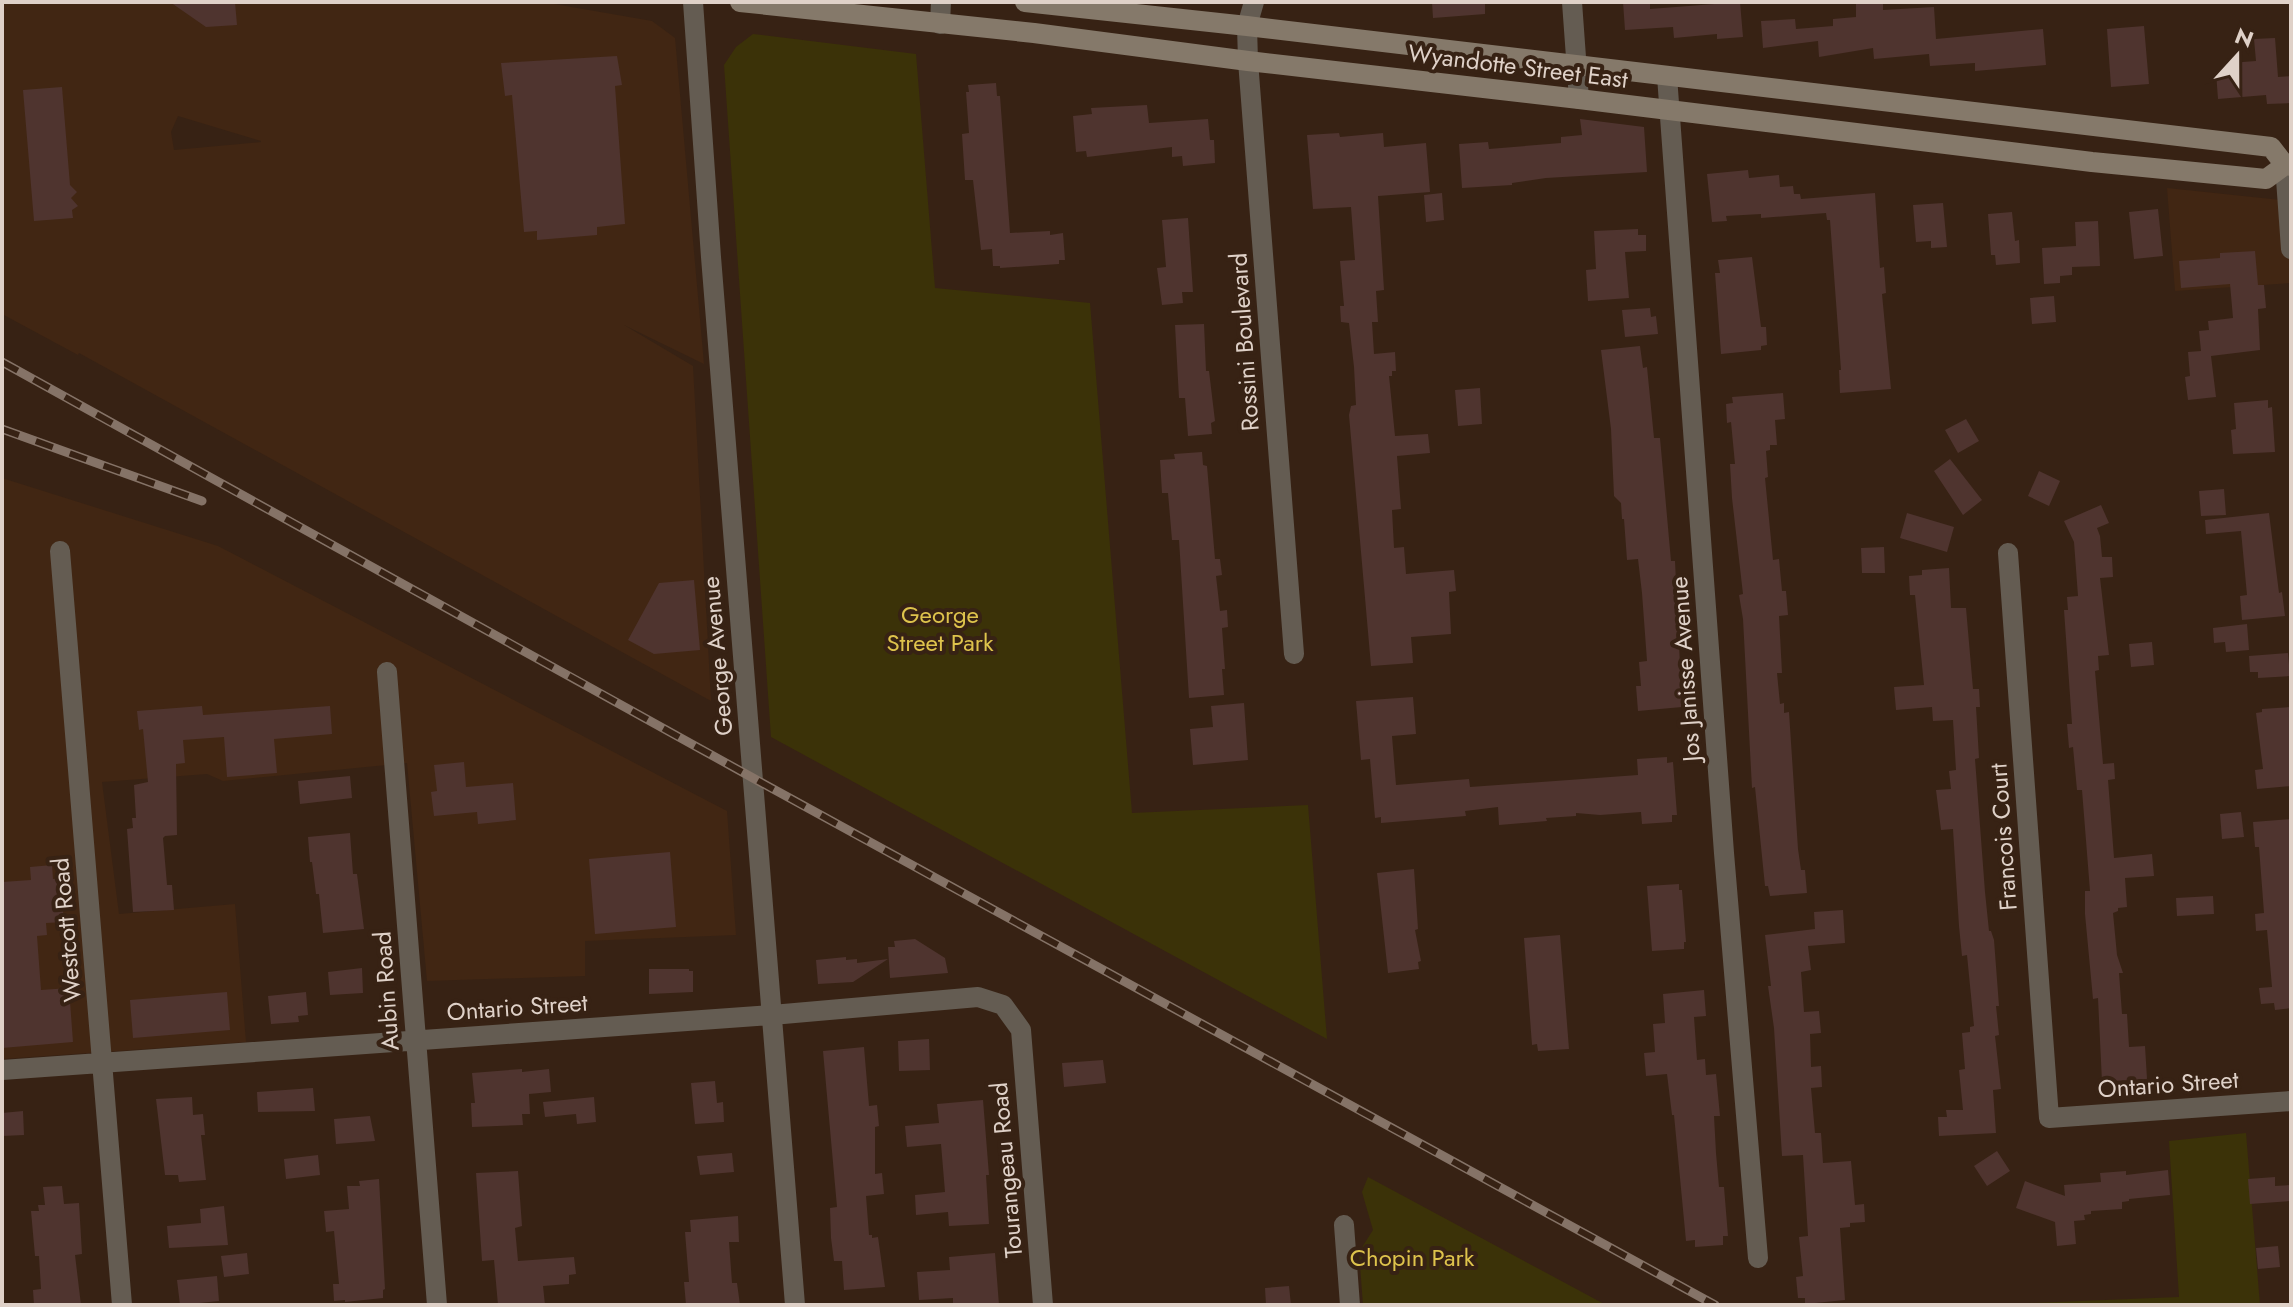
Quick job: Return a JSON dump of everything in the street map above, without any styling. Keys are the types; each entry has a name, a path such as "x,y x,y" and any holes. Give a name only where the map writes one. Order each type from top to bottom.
{"main road":[{"name":"Wyandotte Street East","path":"740,2 1034,33 2092,162 2266,179 2288,165 2271,147 1025,2"}],"street":[{"name":"George Avenue","path":"693,2 795,1305"},
{"path":"940,24 941,2"},
{"name":"Rossini Boulevard","path":"1235,2 1247,26"},
{"name":"Rossini Boulevard","path":"1254,2 1247,26 1248,61 1294,654"},
{"path":"1572,2 1579,99"},
{"name":"Jos Janisse Avenue","path":"1667,76 1724,853 1758,1258"},
{"path":"2288,165 2291,249"},
{"name":"Westcott Road","path":"60,551 122,1305"},
{"name":"Francois Court","path":"2008,553 2049,1118"},
{"name":"Aubin Road","path":"387,672 437,1305"},
{"name":"Ontario Street","path":"2,1070 772,1015 978,997 1003,1005 1021,1030"},
{"name":"Tourangeau Road","path":"1021,1030 1043,1305"},
{"name":"Ontario Street","path":"2049,1118 2291,1101"},
{"path":"1344,1225 1350,1305"}],"shaded area":[{"path":"2,2 543,2 652,21 675,38 704,364 624,325 693,366 711,701 79,353 2,314","holes":["178,116 261,141 174,150 171,132"]},
{"path":"2167,188 2291,201 2291,283 2175,291"},
{"path":"2,478 218,546 727,811 736,935 585,941 585,976 427,981 407,763 223,781 207,774 102,782 119,914 235,904 246,1042 2,1059"}],"green space":[{"name":"George Street Park","path":"753,34 916,54 935,288 1090,303 1132,813 1308,805 1327,1039 771,737 724,65 736,47"},
{"path":"2246,1133 2260,1305 1981,1305 2179,1297 2169,1141"},
{"name":"Chopin Park","path":"1368,1177 1606,1305 1363,1305 1359,1252 1373,1230 1362,1192"}],"building":[{"path":"170,2 235,2 237,25 206,27"},
{"path":"1432,2 1485,2 1485,14 1433,18"},
{"path":"1623,2 1650,2 1650,9 1740,2 1743,37 1717,39 1717,34 1674,38 1673,27 1625,30"},
{"path":"1856,2 1883,2 1883,10 1934,7 1936,39 2043,29 2046,65 1975,71 1975,63 1930,66 1929,54 1874,59 1873,48 1819,57 1818,41 1763,48 1761,21 1795,19 1796,29 1833,26 1833,19 1856,17"},
{"path":"2144,26 2149,84 2111,87 2107,29"},
{"path":"2275,38 2278,77 2291,76 2291,103 2267,104 2266,95 2218,99 2216,72 2229,71 2229,63 2256,61 2254,39"},
{"path":"617,56 622,85 615,86 625,224 597,227 597,235 537,240 537,231 524,232 512,95 505,96 501,63"},
{"path":"996,83 997,96 1000,96 1010,233 1063,233 1065,260 1059,260 1059,264 1000,268 993,266 992,249 981,250 973,180 965,180 962,134 969,133 968,85"},
{"path":"62,87 70,185 77,192 71,198 78,206 72,210 73,218 34,221 23,90"},
{"path":"1147,105 1149,123 1208,119 1210,140 1214,140 1215,163 1183,166 1182,156 1172,157 1172,147 1087,157 1086,151 1076,152 1073,116 1092,114 1091,108"},
{"path":"1580,119 1644,127 1647,172 1546,178 1512,185 1462,188 1459,144 1488,142 1489,149 1561,143 1561,137 1582,135"},
{"path":"1339,133 1340,137 1383,133 1384,147 1426,143 1430,192 1378,196 1384,290 1376,291 1378,322 1372,322 1374,354 1395,352 1396,371 1389,376 1395,436 1428,434 1430,453 1397,456 1401,509 1392,510 1394,548 1404,547 1406,574 1454,570 1456,591 1449,592 1451,634 1411,637 1413,663 1371,666 1349,415 1351,406 1356,405 1354,367 1349,323 1341,322 1340,306 1344,306 1340,261 1355,260 1351,207 1313,209 1307,135"},
{"path":"1748,170 1749,178 1779,175 1780,187 1793,186 1794,194 1800,194 1801,199 1875,193 1880,268 1884,267 1886,293 1882,294 1891,389 1840,393 1830,220 1827,220 1826,213 1761,218 1761,214 1726,216 1727,221 1712,222 1707,174"},
{"path":"1442,193 1444,220 1426,222 1424,195"},
{"path":"1943,203 1947,247 1931,248 1931,241 1916,242 1913,205"},
{"path":"2158,209 2163,256 2134,259 2129,212"},
{"path":"2012,212 2015,241 2019,240 2020,263 1996,265 1995,255 1991,255 1988,214"},
{"path":"1188,218 1193,292 1182,292 1183,303 1162,305 1157,268 1166,267 1162,220"},
{"path":"2098,221 2100,266 2072,267 2072,275 2060,276 2060,283 2044,284 2042,248 2076,246 2075,222"},
{"path":"1638,229 1638,235 1646,235 1646,251 1625,252 1629,298 1588,301 1586,270 1596,269 1594,231"},
{"path":"2255,251 2258,285 2264,285 2266,308 2258,309 2260,350 2211,356 2216,397 2188,400 2185,377 2190,376 2188,352 2201,351 2199,331 2209,330 2208,321 2233,318 2230,284 2181,288 2179,261 2220,258 2220,253"},
{"path":"1752,257 1761,327 1766,327 1767,345 1761,346 1761,350 1721,354 1715,273 1720,273 1718,260"},
{"path":"2054,296 2056,322 2032,324 2030,298"},
{"path":"1650,308 1651,317 1656,316 1658,334 1625,337 1622,310"},
{"path":"1204,324 1206,371 1209,371 1215,421 1211,423 1212,434 1188,436 1185,398 1179,398 1175,325"},
{"path":"1640,346 1643,368 1647,367 1654,438 1660,438 1671,561 1675,561 1682,707 1638,711 1636,686 1641,686 1639,662 1647,661 1642,593 1638,559 1627,560 1621,503 1614,496 1611,429 1601,350"},
{"path":"1480,388 1482,424 1458,426 1455,390"},
{"path":"1783,393 1785,419 1775,420 1777,445 1770,445 1770,450 1766,451 1768,477 1765,478 1773,560 1779,559 1782,591 1786,591 1788,615 1779,616 1782,673 1777,673 1780,704 1784,703 1784,713 1789,712 1798,849 1801,870 1805,870 1807,893 1770,896 1768,886 1765,886 1755,787 1752,788 1739,595 1743,594 1730,464 1735,464 1726,404 1733,403 1732,397"},
{"path":"2268,400 2268,408 2272,407 2275,452 2233,454 2231,430 2236,429 2234,403"},
{"path":"1966,419 1979,441 1958,453 1945,430"},
{"path":"1202,452 1203,465 1207,466 1215,559 1220,559 1222,575 1216,576 1220,611 1227,610 1228,627 1222,628 1224,695 1189,698 1179,540 1172,540 1168,493 1162,493 1160,460 1175,459 1174,454"},
{"path":"1950,459 1982,500 1963,515 1934,471"},
{"path":"2039,471 2060,481 2049,506 2028,496"},
{"path":"2224,489 2226,515 2201,516 2199,491"},
{"path":"2101,505 2109,523 2097,528 2102,557 2112,557 2113,577 2100,578 2109,655 2098,656 2099,670 2095,671 2103,764 2114,763 2115,779 2108,780 2114,858 2152,854 2154,876 2125,878 2127,907 2118,908 2113,913 2117,955 2123,973 2119,973 2122,1014 2127,1014 2129,1047 2145,1046 2147,1079 2102,1082 2098,998 2093,999 2085,914 2085,891 2090,891 2082,790 2077,790 2073,747 2069,748 2067,724 2072,724 2064,610 2068,610 2067,597 2078,596 2074,542 2064,521"},
{"path":"1907,513 1954,527 1947,552 1900,538"},
{"path":"2269,513 2285,616 2242,620 2240,596 2247,595 2241,531 2206,534 2205,520"},
{"path":"1884,547 1885,573 1862,573 1861,548"},
{"path":"1949,568 1951,608 1966,608 1973,689 1979,689 1980,707 1976,707 1979,758 1975,759 1989,931 1994,940 1999,1006 1996,1006 1999,1035 1995,1036 2001,1089 1993,1090 1996,1133 1939,1136 1938,1117 1947,1117 1946,1110 1963,1110 1959,1070 1965,1069 1962,1033 1970,1032 1970,1027 1974,1026 1967,955 1962,956 1953,829 1941,830 1936,790 1951,789 1949,771 1956,770 1953,720 1933,721 1932,707 1896,710 1894,687 1924,685 1915,595 1910,595 1909,576 1922,575 1922,570"},
{"path":"694,580 700,650 654,654 628,640 659,583"},
{"path":"2247,624 2249,650 2226,652 2225,642 2214,643 2213,628"},
{"path":"2152,642 2154,665 2131,667 2129,644"},
{"path":"2288,653 2290,676 2258,678 2258,672 2250,672 2249,656"},
{"path":"1413,697 1416,734 1392,736 1396,785 1469,779 1470,787 1638,775 1637,759 1667,757 1667,763 1673,762 1677,815 1672,815 1672,822 1642,824 1641,812 1576,813 1576,816 1546,818 1547,821 1499,825 1498,807 1465,811 1466,816 1381,823 1381,817 1375,818 1370,759 1361,760 1356,701"},
{"path":"1244,703 1248,760 1193,765 1190,729 1213,727 1211,706"},
{"path":"202,706 203,715 330,706 332,734 274,739 277,773 227,777 224,737 183,740 185,763 176,764 177,835 163,838 167,885 172,885 174,910 133,912 127,829 133,828 132,818 136,818 134,785 148,782 143,729 139,730 137,711"},
{"path":"2291,707 2291,786 2257,789 2255,770 2263,769 2256,713 2262,712 2262,709"},
{"path":"464,762 466,787 513,783 516,820 478,824 477,812 434,816 431,792 437,791 434,765"},
{"path":"350,776 352,798 300,804 298,781"},
{"path":"2241,812 2244,837 2222,839 2220,814"},
{"path":"2291,819 2291,1008 2275,1010 2274,1003 2261,1004 2259,988 2272,987 2267,930 2256,931 2255,914 2264,913 2259,847 2255,847 2253,822"},
{"path":"350,833 353,874 357,874 364,929 323,933 308,837"},
{"path":"670,852 676,927 595,934 589,859"},
{"path":"52,865 53,879 60,878 64,922 46,923 47,935 37,936 41,990 69,988 73,1042 2,1048 2,882 31,880 30,867"},
{"path":"1414,869 1419,969 1388,973 1377,873"},
{"path":"1679,884 1686,942 1684,949 1652,951 1647,886"},
{"path":"2213,896 2214,914 2177,916 2176,898"},
{"path":"1843,910 1845,943 1808,946 1811,970 1801,972 1804,1012 1819,1011 1821,1033 1810,1034 1811,1067 1821,1066 1822,1087 1811,1088 1815,1133 1821,1133 1823,1163 1851,1161 1855,1205 1864,1204 1865,1222 1850,1223 1850,1227 1840,1228 1845,1300 1805,1304 1805,1298 1798,1298 1796,1277 1803,1276 1799,1237 1808,1236 1803,1155 1782,1156 1765,935 1815,929 1814,912"},
{"path":"1560,935 1569,1049 1538,1051 1537,1044 1532,1045 1524,938"},
{"path":"915,939 945,958 948,973 890,978 888,947 895,947 894,941"},
{"path":"846,957 846,960 857,959 857,963 888,959 853,982 818,984 816,960"},
{"path":"362,968 363,993 330,995 328,972"},
{"path":"649,969 693,971 693,992 649,994"},
{"path":"1704,990 1706,1016 1694,1017 1697,1060 1705,1059 1706,1075 1716,1074 1720,1116 1714,1116 1716,1153 1719,1187 1724,1187 1728,1236 1723,1236 1723,1245 1695,1247 1695,1240 1686,1241 1667,1074 1646,1076 1644,1053 1655,1052 1653,1024 1665,1023 1663,994"},
{"path":"227,992 230,1030 133,1038 130,1000"},
{"path":"306,992 308,1015 298,1016 299,1022 271,1024 268,996"},
{"path":"929,1039 930,1070 899,1071 898,1041"},
{"path":"864,1047 869,1106 877,1105 879,1126 875,1127 875,1174 882,1173 884,1194 866,1196 869,1235 878,1237 885,1287 844,1290 842,1261 834,1261 831,1238 830,1208 837,1207 823,1051"},
{"path":"1103,1060 1106,1083 1064,1087 1062,1063"},
{"path":"522,1069 522,1072 549,1069 551,1092 529,1094 530,1114 522,1114 523,1125 472,1127 471,1103 475,1103 472,1073"},
{"path":"715,1081 717,1103 723,1102 724,1122 695,1124 691,1083"},
{"path":"313,1088 315,1111 258,1112 257,1092"},
{"path":"192,1097 193,1115 203,1114 205,1135 201,1135 206,1180 179,1182 178,1175 165,1175 156,1099"},
{"path":"594,1097 596,1122 577,1124 576,1114 545,1117 543,1102"},
{"path":"983,1100 989,1224 949,1226 948,1212 916,1215 915,1195 945,1192 941,1144 907,1147 905,1126 939,1123 937,1104"},
{"path":"23,1111 24,1135 2,1136 2,1113"},
{"path":"370,1116 375,1141 336,1144 334,1119"},
{"path":"1997,1151 2010,1171 1987,1186 1974,1166"},
{"path":"732,1153 734,1172 700,1175 697,1156"},
{"path":"318,1155 320,1175 286,1179 284,1159"},
{"path":"2168,1170 2170,1195 2129,1199 2122,1202 2122,1209 2091,1211 2091,1214 2084,1215 2085,1220 2074,1221 2076,1244 2057,1246 2055,1222 2016,1208 2025,1181 2065,1196 2064,1185 2101,1182 2100,1173 2126,1171 2126,1175"},
{"path":"518,1171 522,1226 515,1228 518,1261 574,1257 576,1274 569,1275 569,1284 543,1286 545,1305 498,1305 494,1260 482,1261 476,1173"},
{"path":"2275,1177 2275,1186 2291,1185 2291,1201 2250,1204 2248,1179"},
{"path":"379,1179 383,1298 334,1301 333,1284 339,1284 334,1231 326,1232 324,1211 349,1209 347,1186 360,1186 359,1181"},
{"path":"62,1186 64,1204 79,1203 82,1254 75,1255 81,1305 34,1305 33,1290 41,1289 31,1211 39,1211 38,1205 45,1205 43,1187"},
{"path":"224,1206 228,1245 169,1248 167,1226 201,1223 200,1209"},
{"path":"738,1216 739,1242 729,1242 732,1283 737,1283 740,1305 686,1305 684,1282 689,1282 685,1232 691,1232 690,1220"},
{"path":"2278,1246 2280,1267 2258,1269 2256,1248"},
{"path":"247,1253 249,1274 224,1277 221,1256"},
{"path":"995,1253 999,1305 953,1305 953,1298 919,1300 917,1272 950,1270 949,1257"},
{"path":"217,1276 219,1301 180,1305 177,1280"},
{"path":"1289,1286 1291,1305 1266,1305 1265,1288"}],"railway":[{"path":"2,362 1715,1305"},
{"path":"2,429 202,501"}]}
